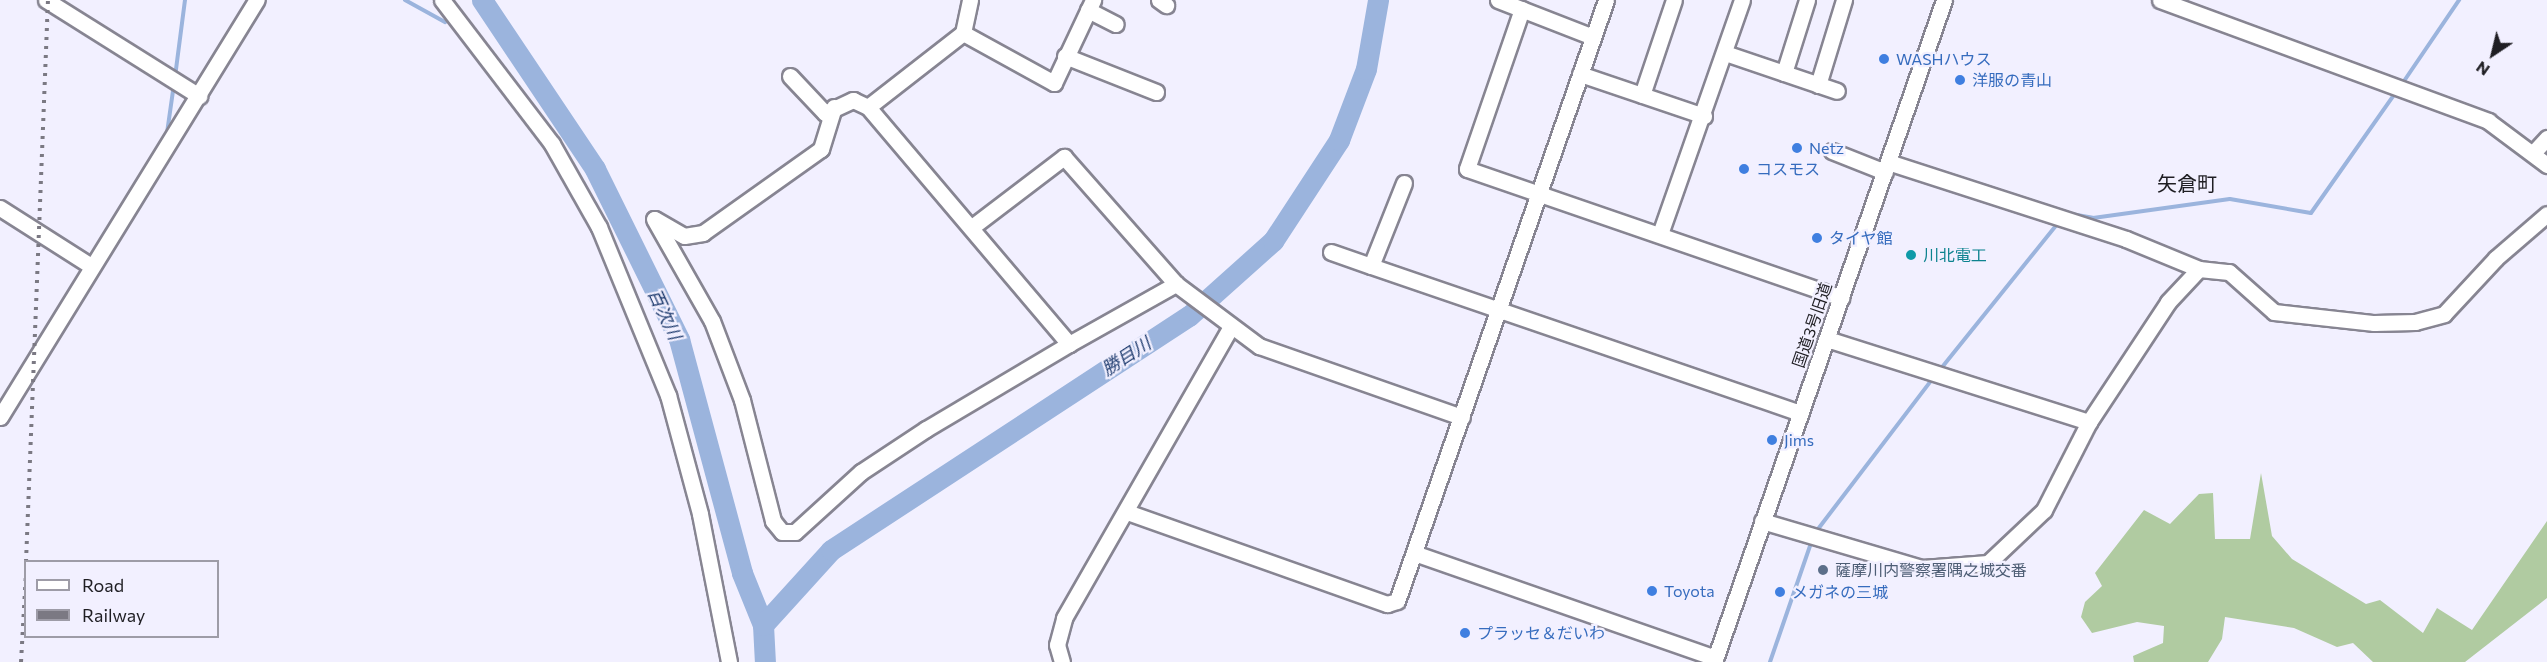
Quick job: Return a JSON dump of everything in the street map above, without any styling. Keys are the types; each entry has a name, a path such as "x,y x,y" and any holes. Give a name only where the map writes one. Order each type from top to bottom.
{"street":[{"path":"46,0 199,96"},
{"path":"0,417 88,264 199,96 257,0"},
{"path":"442,0 552,144 599,227 668,395 700,514 729,662"},
{"path":"868,107 963,33 970,0"},
{"path":"1498,0 1593,38"},
{"path":"1127,512 1386,604 1401,594 1606,0"},
{"path":"1642,95 1674,0"},
{"path":"1660,234 1704,116 1742,0"},
{"path":"1784,73 1807,0"},
{"path":"1818,85 1844,0"},
{"name":"国道3号旧道","path":"1714,660 1944,0"},
{"path":"2160,0 2401,86 2488,121 2547,165"},
{"path":"963,33 1054,83 1090,5 1116,24"},
{"path":"1522,9 1467,169 1841,298"},
{"path":"1725,53 1837,91"},
{"path":"1065,56 1156,92"},
{"path":"1580,74 1704,116"},
{"path":"790,76 825,113 853,100 868,107 1070,344"},
{"path":"834,107 821,148 703,233 684,236 654,219 712,321 742,400 773,521 782,532 795,532 861,472 926,429 1070,344 1179,286"},
{"path":"2533,153 2547,138"},
{"path":"1832,151 2062,219 2199,269 2229,272 2274,312 2415,322 2458,303 2496,258 2547,214"},
{"path":"972,227 1064,157 1179,286 1228,327 1258,346 1462,417"},
{"path":"1371,266 1404,183"},
{"path":"0,208 88,264"},
{"path":"1331,252 1801,413"},
{"path":"1762,521 1922,568 1988,563 2044,510 2089,422 2168,302 2199,269"},
{"path":"1062,662 1057,645 1064,618 1127,512 1228,327"},
{"path":"1827,339 2089,422"},
{"path":"1414,553 1714,660"}],"green space":[{"path":"2261,473 2272,536 2292,559 2366,604 2380,600 2423,633 2437,608 2472,630 2547,521 2547,598 2465,662 2373,662 2353,643 2337,647 2294,628 2225,617 2222,639 2208,662 2134,662 2133,656 2163,643 2164,626 2137,622 2092,633 2081,617 2085,602 2102,586 2095,573 2144,510 2170,524 2199,494 2213,493 2215,539 2250,539"}],"waterway":[{"path":"175,77 185,0"},
{"path":"405,0 445,22"},
{"name":"百次川","path":"482,0 595,169 679,339 742,573 763,625 765,662"},
{"name":"勝目川","path":"763,625 831,550 1189,316 1273,241 1339,140 1366,69 1378,0"},
{"path":"2402,84 2459,0"},
{"path":"167,133 174,84"},
{"path":"2071,214 2093,218 2230,199 2311,213 2396,92"},
{"path":"1939,371 2058,223"},
{"path":"1815,533 1934,377"},
{"path":"1770,662 1812,540"}],"railway":[{"path":"26,560 48,0"},
{"path":"21,662 24,608"}],"place":[{"name":"WASHハウス","path":"1884,59"},
{"name":"洋服の青山","path":"1960,80"},
{"name":"Netz","path":"1797,148"},
{"name":"コスモス","path":"1744,169"},
{"name":"タイヤ館","path":"1817,238"},
{"name":"川北電工","path":"1911,255"},
{"name":"Jims","path":"1772,440"},
{"name":"薩摩川内警察署隅之城交番","path":"1823,570"},
{"name":"Toyota","path":"1652,591"},
{"name":"メガネの三城","path":"1780,592"},
{"name":"プラッセ＆だいわ","path":"1465,633"}],"district":[{"name":"矢倉町","path":"2187,183"}]}
